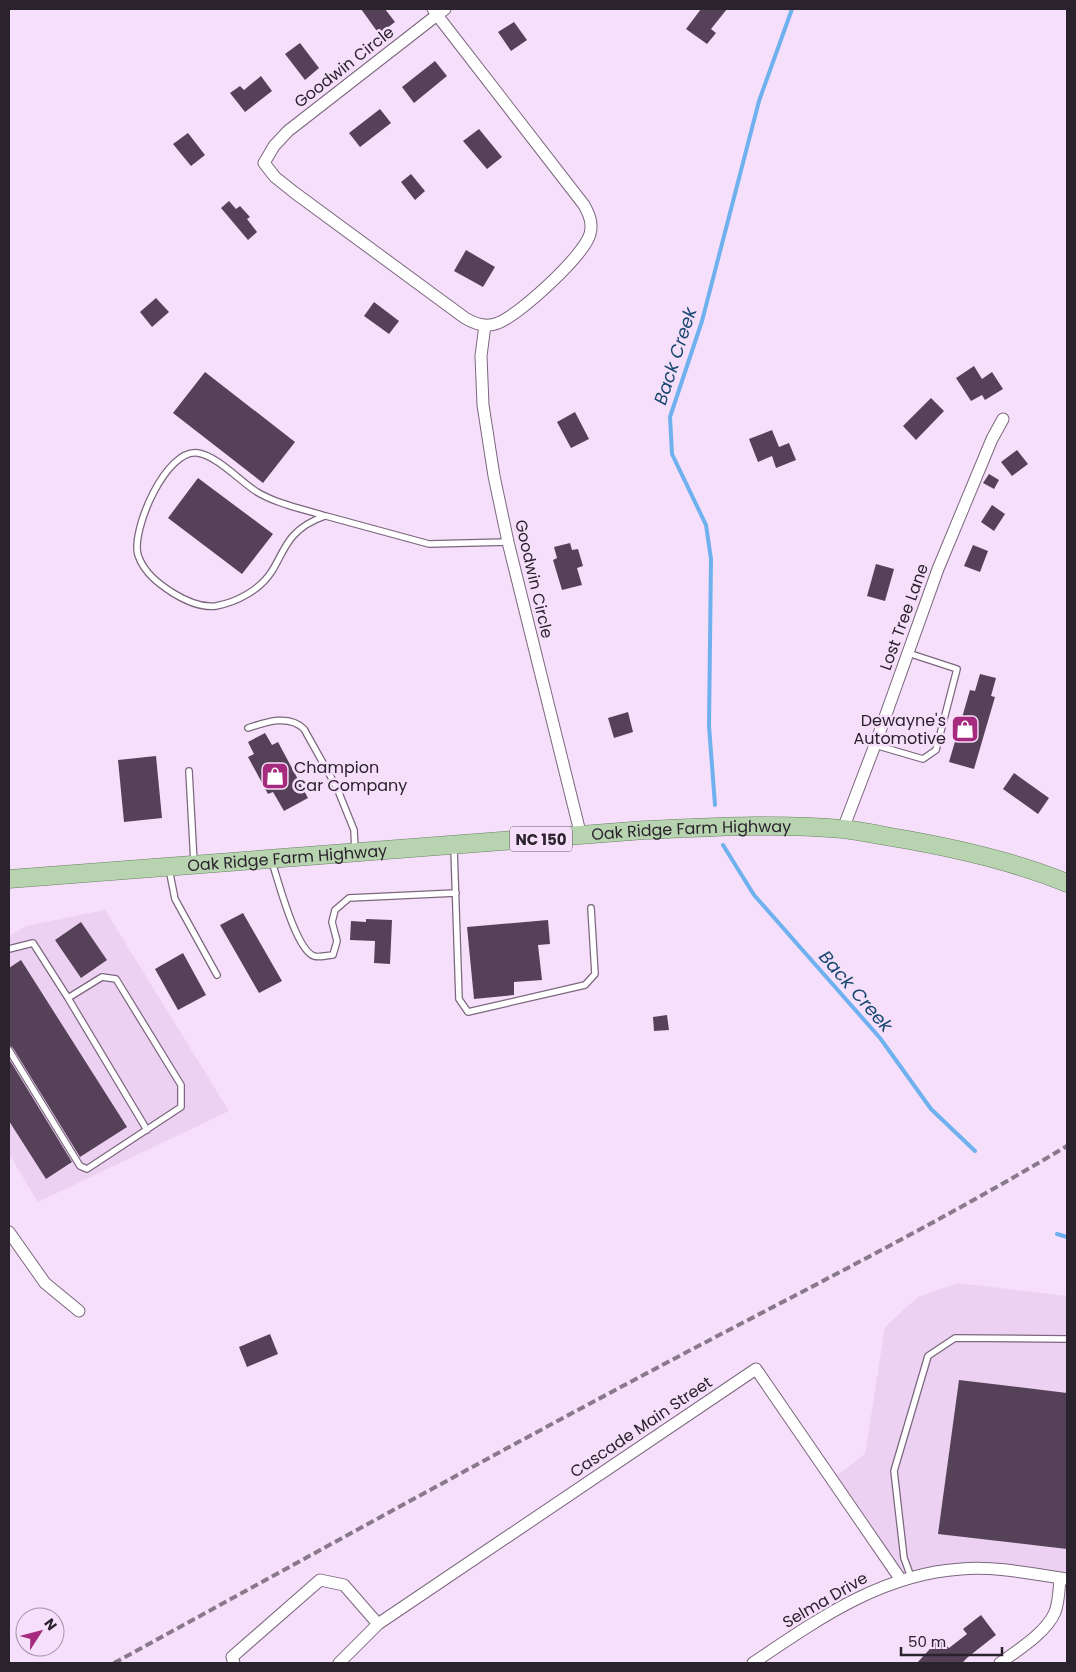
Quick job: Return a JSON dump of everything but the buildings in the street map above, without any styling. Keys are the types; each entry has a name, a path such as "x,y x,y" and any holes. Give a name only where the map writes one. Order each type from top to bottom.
{"main road":[{"name":"Oak Ridge Farm Highway","path":"9,879 645,830 747,826 843,829 919,842 977,855 1042,873 1067,883"}],"street":[{"name":"Goodwin Circle","path":"438,11 584,205 591,219 590,234 583,248 550,285 507,318 496,324 485,326 474,324 449,307 295,193 275,177 264,163 274,146 288,131 438,11"},
{"name":"Goodwin Circle","path":"485,326 480,356 482,405 494,476 508,542 581,836"},
{"name":"Lost Tree Lane","path":"843,829 938,569 992,440 1003,419"},
{"path":"9,1232 45,1283 79,1311"},
{"name":"Cascade Main Street","path":"339,1663 378,1624 756,1369 906,1579"},
{"name":"Selma Drive","path":"753,1663 816,1620 852,1600 889,1583 928,1573 962,1568 1000,1570 1063,1578"},
{"path":"1000,1663 1026,1644 1043,1628 1054,1614 1063,1578"},
{"path":"234,1663 232,1657 320,1580 344,1585 378,1624"}],"lane":[{"path":"325,516 310,521 293,536 271,573 255,590 238,600 216,606 204,607 181,598 158,584 144,567 138,556 136,543 149,502 160,482 170,467 178,460 185,455 195,453 206,455 259,493 277,501 325,516 429,544 508,542"},
{"path":"875,745 923,759 936,750 958,669 908,653"},
{"path":"248,728 267,722 284,720 300,724 337,788 354,830 355,853"},
{"path":"188,771 194,865"},
{"path":"454,846 459,999 468,1012 585,985 595,974 591,908"},
{"path":"271,860 290,919 305,950 314,956 333,955 337,941 332,922 335,910 350,898 456,893"},
{"path":"168,867 174,898 217,974"},
{"path":"9,949 33,943 147,1130"},
{"path":"9,1050 80,1166 87,1169 181,1107 181,1086 116,979 102,977 68,998"},
{"path":"906,1579 894,1471 928,1356 955,1338 1067,1339"}],"shaded area":[{"path":"105,910 229,1111 38,1202 9,1154 9,936 26,926"},
{"path":"958,1283 1067,1296 1067,1579 1000,1570 901,1580 832,1479 865,1454 885,1327 918,1297"}],"waterway":[{"name":"Back Creek","path":"715,805 709,726 711,559 706,525 672,454 670,417 702,321 759,101 792,9"},
{"name":"Back Creek","path":"723,845 754,895 880,1038 931,1109 975,1151"},
{"name":"Back Creek","path":"1057,1234 1067,1237"}],"railway":[{"path":"114,1663 570,1414 961,1207 1067,1146"}],"place":[{"name":"Dewayne's Automotive","path":"965,729"},
{"name":"Champion Car Company","path":"275,776"}]}
